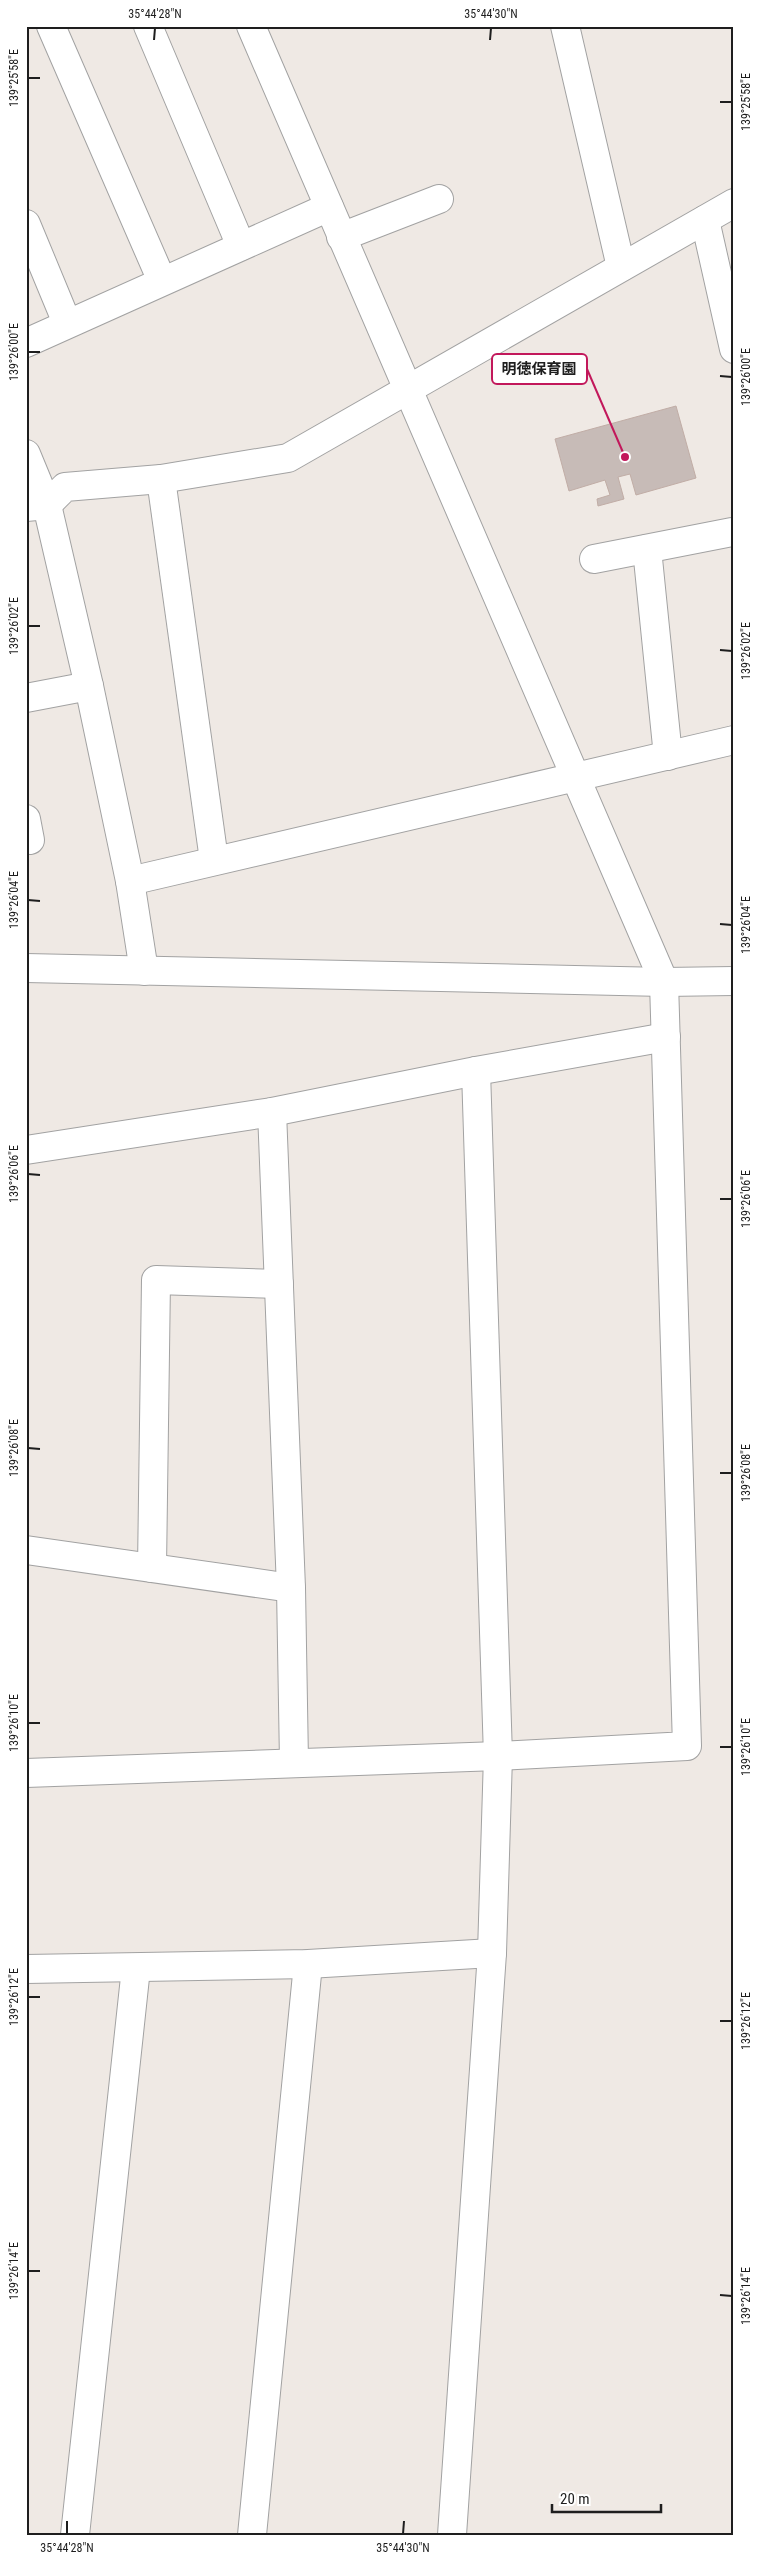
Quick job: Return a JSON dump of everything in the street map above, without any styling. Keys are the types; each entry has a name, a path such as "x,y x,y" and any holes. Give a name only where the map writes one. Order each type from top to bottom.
{"street":[{"path":"51,26 162,281"},
{"path":"148,26 241,246"},
{"path":"26,1773 498,1756 687,1746 664,982 251,26"},
{"path":"565,26 621,267"},
{"path":"342,237 439,199"},
{"path":"37,506 65,487 161,479 288,458 734,203"},
{"path":"26,343 329,207"},
{"path":"705,220 734,349"},
{"path":"26,224 67,323"},
{"path":"26,454 37,506 88,686 130,881 144,971"},
{"path":"161,479 214,860"},
{"path":"594,559 732,532"},
{"path":"646,549 668,756"},
{"path":"26,698 88,686"},
{"path":"130,881 734,740"},
{"path":"26,968 664,982 734,981"},
{"path":"26,1150 272,1112 476,1071 666,1037"},
{"path":"452,2535 492,1954 498,1756 476,1071"},
{"path":"272,1112 291,1588 294,1762"},
{"path":"152,1568 156,1280 280,1284"},
{"path":"26,1550 291,1588"},
{"path":"26,1969 308,1964 492,1954"},
{"path":"252,2535 308,1964"},
{"path":"75,2535 136,1968"}],"building":[{"path":"676,406 696,478 636,495 630,474 618,477 624,499 598,506 597,499 610,495 605,480 569,491 555,439"}],"place":[{"name":"明徳保育園","path":"625,457"}]}
